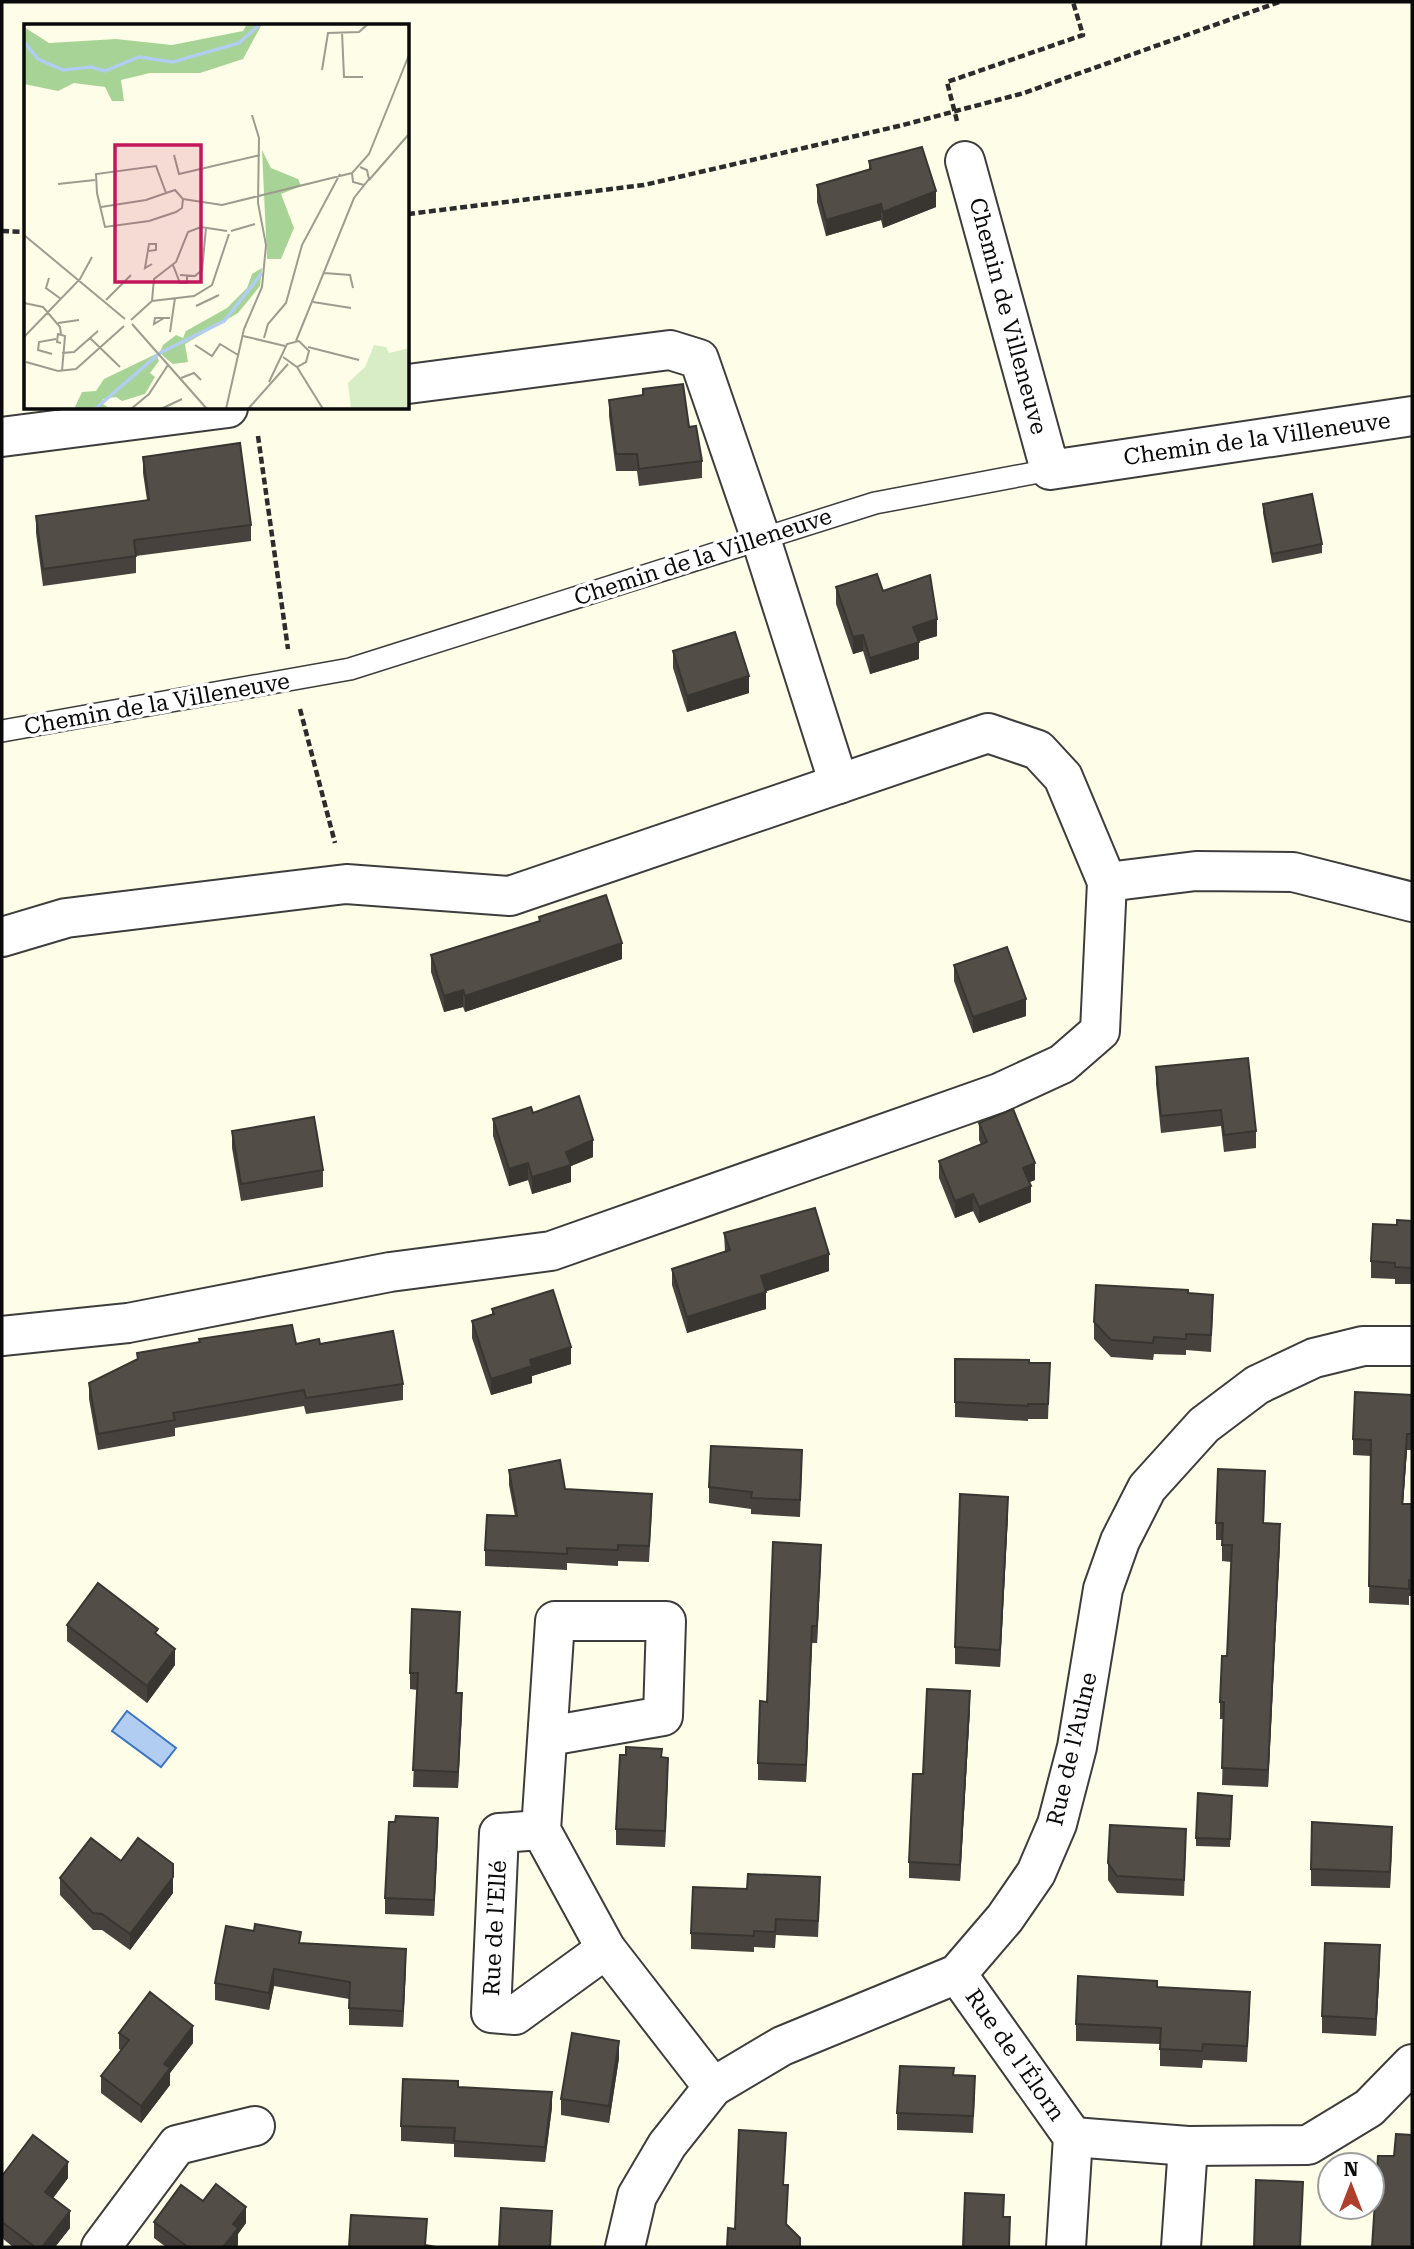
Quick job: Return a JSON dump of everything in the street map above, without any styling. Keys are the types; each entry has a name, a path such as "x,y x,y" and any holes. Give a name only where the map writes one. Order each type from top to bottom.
{"street":[{"name":"Chemin de Villeneuve","path":"965,161 1050,470"},
{"path":"410,384 670,350 699,359 761,539 839,784"},
{"path":"2,437 212,410"},
{"name":"Chemin de la Villeneuve","path":"1050,470 1412,416"},
{"path":"2,937 66,918 346,884 510,896 988,733 1038,750 1063,777 1107,882 1100,1031 1062,1064 999,1093 551,1251 390,1272 128,1323 2,1336"},
{"path":"1107,882 1196,871 1293,872 1412,901"},
{"name":"Rue de l'Aulne","path":"625,2247 637,2196 667,2145 713,2087 782,2046 957,1974 1005,1918 1036,1873 1057,1824 1077,1747 1103,1590 1119,1541 1147,1488 1204,1425 1257,1385 1314,1357 1363,1346 1412,1346"},
{"path":"549,1736 541,1830 606,1949 713,2087"},
{"name":"Rue de l'Ellé","path":"541,1830 499,1833 491,2013 515,2015 606,1949"},
{"name":"Rue de l'Élorn","path":"957,1974 1073,2137 1066,2247"},
{"name":"Rue de l'Élorn","path":"1073,2137 1188,2146 1308,2145 1369,2108 1412,2064"},
{"path":"101,2247 177,2146 255,2126"},
{"path":"1181,2247 1188,2146"}],"lane":[{"name":"Chemin de la Villeneuve","path":"2,732 350,669 875,503 1050,470"}],"path":[{"path":"965,161 947,82 1083,35 1073,2"},
{"path":"410,214 644,185 955,111 1024,93 1279,2"},
{"path":"2,231 24,232"}],"water":[{"path":"127,1711 176,1748 161,1767 112,1731"}],"building":[{"path":"922,147 936,191 883,212 881,204 826,220 817,185 871,169 869,161"},
{"path":"683,384 689,427 696,426 702,461 639,469 637,454 616,454 609,400 643,395 643,389"},
{"path":"240,443 251,525 134,540 136,556 43,569 36,516 149,500 143,457"},
{"path":"1312,494 1322,544 1272,554 1263,504"},
{"path":"877,574 883,591 930,575 937,619 913,627 919,642 870,658 863,635 853,637 836,587"},
{"path":"735,632 749,676 687,696 673,651"},
{"path":"606,895 622,943 465,996 463,990 444,996 431,955 540,921 539,917"},
{"path":"1007,947 1026,999 973,1017 954,965"},
{"path":"1248,1058 1256,1131 1224,1135 1221,1110 1161,1116 1156,1067"},
{"path":"579,1096 593,1140 566,1152 571,1165 532,1177 528,1163 509,1169 493,1119 531,1107 533,1113"},
{"path":"1013,1109 1035,1163 1023,1168 1031,1186 979,1207 973,1194 955,1201 939,1161 987,1142 979,1123"},
{"path":"314,1117 323,1170 241,1184 232,1131"},
{"path":"815,1208 829,1254 761,1276 766,1292 687,1317 672,1269 730,1250 724,1233"},
{"path":"1397,1220 1412,1221 1412,1268 1371,1261 1373,1224 1397,1225"},
{"path":"1096,1285 1188,1290 1188,1293 1213,1295 1211,1335 1186,1334 1186,1339 1154,1337 1153,1343 1111,1340 1094,1322"},
{"path":"553,1290 571,1347 530,1360 532,1366 491,1379 472,1321 494,1314 492,1309"},
{"path":"292,1325 296,1344 319,1339 320,1344 393,1331 403,1384 306,1398 304,1390 173,1413 175,1420 98,1434 89,1383 138,1359 137,1353 200,1342 199,1339"},
{"path":"955,1359 1029,1360 1029,1363 1050,1363 1048,1404 1028,1406 955,1402"},
{"path":"1355,1392 1412,1395 1412,1434 1407,1434 1402,1504 1412,1504 1412,1580 1409,1580 1409,1589 1369,1586 1371,1440 1353,1439"},
{"path":"711,1446 802,1450 800,1500 751,1498 752,1492 709,1487"},
{"path":"560,1460 565,1489 652,1494 649,1546 618,1545 618,1550 567,1548 567,1554 485,1550 487,1515 517,1516 509,1470"},
{"path":"1218,1469 1265,1471 1263,1523 1280,1524 1268,1770 1222,1768 1222,1656 1227,1656 1232,1545 1222,1545 1223,1523 1216,1523"},
{"path":"960,1494 1008,1497 1000,1650 955,1647"},
{"path":"773,1542 821,1545 817,1626 812,1626 806,1765 758,1763 760,1701 767,1702"},
{"path":"98,1583 158,1629 155,1633 175,1649 147,1686 67,1625"},
{"path":"412,1609 460,1612 456,1693 462,1693 458,1772 413,1770 418,1673 410,1673"},
{"path":"927,1689 970,1691 960,1865 909,1862 913,1774 923,1774"},
{"path":"626,1747 662,1749 661,1757 668,1758 665,1831 616,1829 620,1755 626,1755"},
{"path":"1198,1793 1232,1796 1230,1839 1196,1838"},
{"path":"396,1816 438,1818 434,1900 385,1898 389,1822 395,1822"},
{"path":"1312,1822 1392,1827 1390,1872 1311,1869"},
{"path":"1110,1825 1186,1829 1184,1880 1117,1876 1108,1863"},
{"path":"91,1838 121,1861 138,1838 173,1864 173,1877 130,1934 102,1914 93,1913 60,1878"},
{"path":"748,1874 820,1877 818,1921 776,1919 775,1932 754,1931 754,1936 691,1933 693,1887 747,1889"},
{"path":"255,1924 301,1932 299,1943 406,1949 403,2011 349,2008 350,1982 274,1969 269,1993 215,1983 226,1926 254,1931"},
{"path":"1325,1943 1380,1945 1376,2019 1322,2016"},
{"path":"1078,1976 1157,1981 1157,1987 1250,1992 1247,2046 1203,2044 1202,2051 1160,2049 1161,2028 1076,2024"},
{"path":"150,1992 193,2026 164,2064 170,2068 141,2106 101,2076 129,2040 119,2033"},
{"path":"572,2033 619,2041 609,2106 561,2099"},
{"path":"900,2066 954,2068 953,2075 975,2076 973,2116 897,2113"},
{"path":"403,2079 458,2081 458,2087 552,2092 545,2147 454,2141 455,2128 401,2126"},
{"path":"739,2130 786,2133 783,2185 788,2185 786,2224 800,2238 800,2247 727,2247 728,2228 735,2229"},
{"path":"1396,2134 1412,2135 1412,2247 1372,2247 1374,2221 1386,2221 1386,2156 1394,2156"},
{"path":"33,2135 68,2162 45,2192 70,2211 42,2247 35,2247 2,2222 2,2176"},
{"path":"1256,2180 1303,2182 1300,2247 1254,2247"},
{"path":"216,2184 246,2207 233,2224 238,2228 223,2247 188,2247 154,2222 181,2185 203,2201"},
{"path":"965,2193 1004,2195 1003,2217 1010,2217 1009,2247 963,2247"},
{"path":"501,2208 552,2211 550,2247 499,2247"},
{"path":"351,2215 427,2219 425,2245 436,2247 349,2247"}]}
